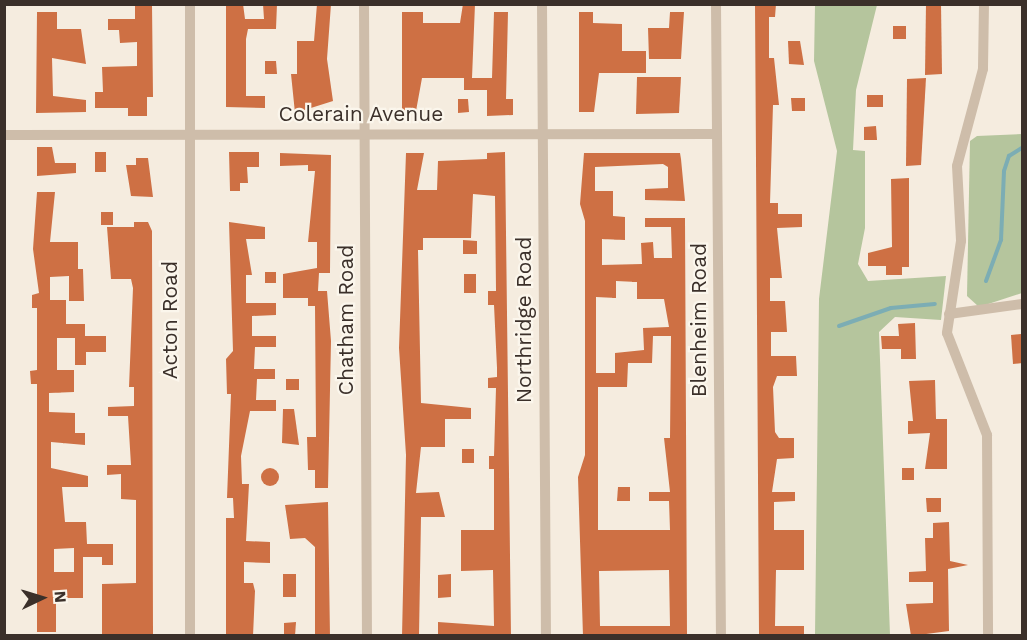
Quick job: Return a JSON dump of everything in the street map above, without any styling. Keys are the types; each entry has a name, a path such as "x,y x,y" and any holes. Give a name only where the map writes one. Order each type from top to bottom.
{"street":[{"name":"Acton Road","path":"190,4 190,636"},
{"name":"Chatham Road","path":"364,4 367,636"},
{"name":"Northridge Road","path":"542,4 546,636"},
{"name":"Blenheim Road","path":"716,4 721,636"},
{"path":"984,4 983,69 957,166 961,241 949,314 948,339 987,435 988,636"},
{"name":"Colerain Avenue","path":"4,135 717,134"},
{"path":"949,314 1023,304"}],"green space":[{"path":"815,5 877,5 856,90 853,150 865,151 865,228 858,264 868,281 946,276 941,320 895,317 879,332 890,635 815,635 819,299 837,151 814,61"},
{"path":"1022,134 1022,293 979,307 967,296 970,141 977,136"}],"building":[{"path":"135,4 152,4 153,97 147,97 147,116 128,116 128,108 95,108 95,92 103,92 102,67 137,66 137,42 120,43 119,30 108,30 108,19 135,19"},
{"path":"226,4 243,4 245,19 264,19 263,4 277,4 276,29 248,29 246,39 246,96 265,96 265,108 226,107"},
{"path":"317,4 331,4 327,59 333,101 295,113 291,74 297,74 297,41 314,41"},
{"path":"463,4 475,4 472,78 492,78 494,12 508,12 506,99 513,99 513,115 487,116 487,90 464,90 464,78 422,78 416,111 402,111 402,12 423,12 423,23 460,23"},
{"path":"755,4 776,4 775,17 769,17 769,58 774,58 779,105 773,105 770,203 778,203 778,214 802,214 802,227 777,228 782,278 770,278 770,301 785,301 787,332 771,332 771,356 796,356 797,376 777,376 773,387 775,432 779,438 794,438 794,458 777,459 772,492 795,492 795,501 774,502 774,530 804,530 804,570 776,570 775,626 804,626 804,636 759,636"},
{"path":"926,4 941,4 942,74 925,75"},
{"path":"37,12 57,12 57,29 81,29 86,64 52,58 53,96 86,100 86,112 36,113"},
{"path":"579,12 593,12 593,23 622,24 622,51 646,51 646,73 599,73 594,112 579,112"},
{"path":"670,12 684,12 681,59 649,59 648,28 669,28"},
{"path":"893,26 906,26 906,39 893,39"},
{"path":"788,41 800,41 804,65 789,64"},
{"path":"265,61 276,61 277,74 265,74"},
{"path":"637,77 681,77 679,113 636,114"},
{"path":"926,78 921,165 906,166 907,79"},
{"path":"867,95 883,95 883,107 867,107"},
{"path":"791,98 805,98 805,111 792,111"},
{"path":"458,99 468,99 469,112 458,113"},
{"path":"876,126 877,140 864,140 864,127"},
{"path":"37,147 52,147 55,163 76,163 76,173 37,176"},
{"path":"95,152 106,152 106,172 95,172"},
{"path":"229,152 259,152 259,167 247,167 248,183 240,183 240,191 230,191"},
{"path":"505,152 511,636 438,636 438,622 494,626 493,570 461,571 461,530 494,530 494,469 489,469 489,456 494,456 496,388 488,388 488,378 497,377 497,368 494,305 488,305 488,291 496,291 495,196 473,194 471,238 423,238 423,250 418,250 421,403 471,408 471,419 445,419 445,447 421,447 416,493 439,492 445,517 421,517 419,636 402,636 406,455 399,348 406,153 424,153 417,190 437,190 438,161 487,159 487,153"},
{"path":"280,153 331,155 330,273 319,273 318,291 327,291 331,341 328,488 315,488 315,470 308,470 307,437 316,437 315,306 308,306 308,298 283,298 283,274 317,268 317,242 308,242 315,171 308,171 308,165 280,166"},
{"path":"584,153 680,153 685,201 645,200 645,189 668,188 668,167 663,164 595,167 595,191 613,191 613,216 625,217 625,240 602,239 602,265 642,264 641,243 653,242 654,258 672,258 671,227 645,227 645,218 685,218 687,636 583,636 578,477 585,455 585,221 580,204","holes":["616,281 637,282 637,299 664,299 669,327 643,328 644,350 615,353 615,373 596,373 596,297 616,298","653,336 671,336 670,438 664,438 670,492 649,492 649,501 669,501 670,530 598,530 598,387 627,387 628,363 652,363","669,570 670,626 600,626 599,571"]},
{"path":"136,158 148,158 153,197 131,196 126,165 136,165"},
{"path":"909,178 909,267 902,267 902,275 886,275 886,266 868,266 868,253 892,247 891,179"},
{"path":"37,192 55,192 50,242 78,242 78,269 83,269 84,301 69,301 69,276 50,277 50,300 66,300 66,324 85,324 85,336 106,336 106,352 86,352 86,365 75,365 75,338 57,338 57,370 74,370 74,392 49,393 49,412 75,413 75,433 85,433 85,445 51,442 51,468 88,476 88,487 62,487 65,522 86,522 87,544 113,544 113,565 102,565 102,557 83,557 83,598 56,598 56,632 37,632 37,384 31,384 30,371 37,370 37,308 32,308 32,295 39,293 33,249","holes":["74,548 74,572 54,572 54,549"]},
{"path":"101,212 113,212 113,225 101,225"},
{"path":"134,222 148,222 152,231 153,636 102,636 102,584 136,583 136,500 121,499 121,474 107,475 107,465 131,465 128,416 108,416 108,407 134,406 134,387 129,387 133,288 131,279 111,279 107,227 134,227"},
{"path":"229,222 265,227 265,239 246,239 252,275 246,275 246,303 276,303 276,315 252,316 252,336 276,336 276,347 255,347 254,369 275,369 275,379 257,379 256,400 276,400 276,411 250,411 241,456 242,484 249,484 246,541 270,542 270,563 244,562 244,583 253,583 255,591 253,636 226,636 226,518 234,518 233,498 227,498 231,394 227,394 226,359 233,351"},
{"path":"463,240 477,241 477,254 463,254"},
{"path":"265,272 276,272 276,283 265,283"},
{"path":"464,274 476,274 476,293 464,293"},
{"path":"915,323 916,359 901,359 901,349 882,349 881,336 899,336 898,324"},
{"path":"1021,334 1023,363 1013,364 1011,335"},
{"path":"286,379 299,379 299,390 286,390"},
{"path":"935,380 936,419 947,419 947,469 925,469 930,433 908,434 908,421 913,421 909,381"},
{"path":"283,409 294,409 299,445 282,443"},
{"path":"462,449 474,449 474,463 462,463"},
{"path":"270,468 276,471 279,477 276,483 270,486 264,483 261,477 264,471"},
{"path":"902,468 914,468 914,480 902,480"},
{"path":"618,487 630,487 630,501 617,501"},
{"path":"926,498 941,498 941,512 927,512"},
{"path":"328,502 330,636 315,636 315,547 305,538 290,539 285,505"},
{"path":"949,522 950,561 968,565 948,569 949,631 911,636 906,604 933,603 933,582 909,582 909,572 926,571 925,538 933,538 933,523"},
{"path":"283,574 296,574 296,597 283,597"},
{"path":"451,574 451,597 438,598 438,575"},
{"path":"296,622 295,636 284,636 284,623"}],"waterway":[{"path":"986,281 1001,240 1004,171 1009,156 1022,148"},
{"path":"839,326 891,308 935,304"}]}
